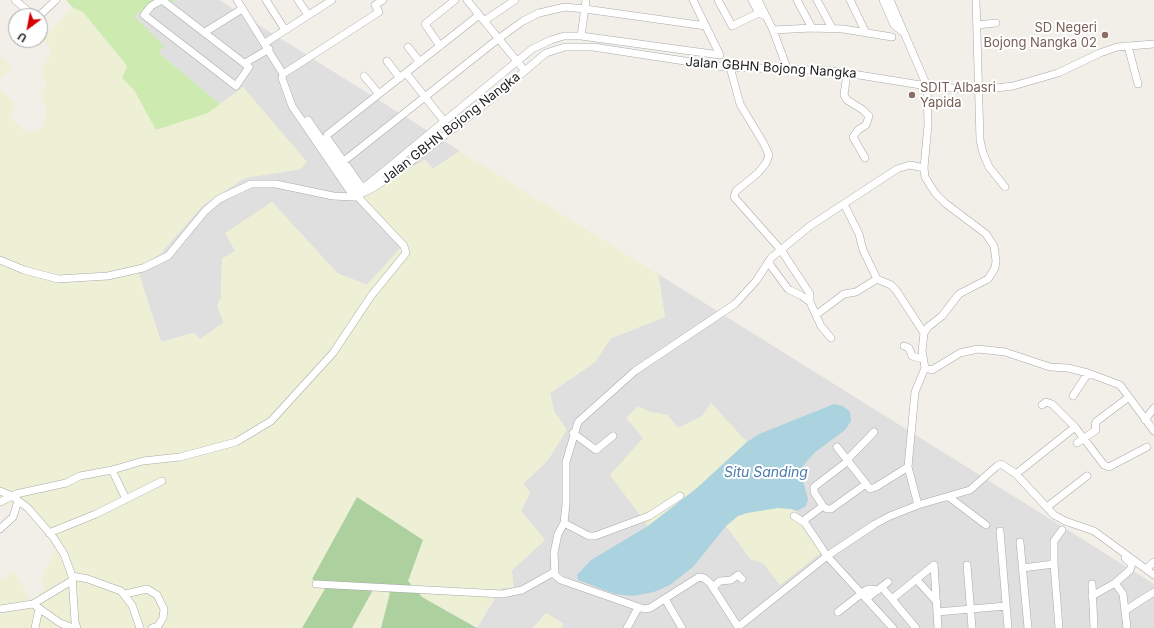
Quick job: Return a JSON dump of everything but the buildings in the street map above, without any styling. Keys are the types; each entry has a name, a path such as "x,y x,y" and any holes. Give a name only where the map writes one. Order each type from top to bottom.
{"street":[{"path":"15,0 24,8"},
{"path":"48,8 56,0"},
{"path":"162,0 205,32 245,63 249,69 235,86 144,14 151,6 162,0"},
{"path":"0,529 13,518 16,494 66,483 80,476 112,470 143,461 180,457 236,442 271,420 288,400 323,365 339,345 371,296 406,253 404,246 357,196 292,106 282,81 283,74 267,46 236,0"},
{"path":"266,0 285,30"},
{"path":"298,0 308,15"},
{"path":"245,63 285,30 331,0"},
{"path":"283,74 379,12 373,3 383,0"},
{"path":"440,46 425,24 455,0"},
{"path":"467,0 524,71"},
{"path":"515,0 481,18 440,46 327,135 327,138 360,186 366,186 532,49 544,42 564,36 581,36 720,55"},
{"path":"581,36 586,0"},
{"path":"693,0 727,67 740,104 769,155 766,163 758,173 736,191 734,197 781,250 810,294 810,302 821,326 831,338"},
{"path":"718,0 731,26 762,13"},
{"path":"752,0 773,30 787,68"},
{"path":"758,0 762,13"},
{"path":"797,0 812,28"},
{"path":"817,0 832,28"},
{"path":"850,0 866,33"},
{"path":"883,0 896,28 904,33"},
{"path":"890,0 927,86 928,126 924,168 925,177 935,193 964,219 974,223 991,240 994,246 996,261 995,268 988,279 959,294 942,316 928,327 924,333 922,343 925,368 914,399 908,467 918,505"},
{"path":"976,0 980,140 983,154 989,167 1005,187"},
{"path":"344,161 498,39 523,21 539,13 566,7 706,26"},
{"path":"205,32 242,9"},
{"path":"977,25 996,23"},
{"path":"773,30 832,28 892,37"},
{"name":"Jalan GBHN Bojong Nangka","path":"357,196 373,188 404,167 552,50 574,46 727,67 787,68 847,73 927,86 979,90 999,88 1058,73 1108,50 1128,46 1154,44"},
{"path":"1128,46 1138,84"},
{"path":"408,47 420,62"},
{"path":"387,61 400,78"},
{"path":"406,73 444,121"},
{"path":"847,73 844,95 847,100 863,110 869,116 866,125 858,130 853,137 865,158"},
{"path":"364,76 379,94"},
{"path":"924,168 910,165 897,169 810,226 768,262 756,280 735,304 635,371 578,422 566,462 564,523 558,534 554,553 554,572 561,580 638,608 650,608 699,577 706,579 713,587 737,627 827,556 883,519 918,505 970,490 999,465 1004,465 1016,474 1058,518 1094,531 1154,575"},
{"path":"0,260 24,270 58,279 108,276 143,268 168,256 205,211 219,199 251,184 276,184 333,196 357,196"},
{"path":"844,204 859,234 863,250 877,279 891,285 896,290 924,333"},
{"path":"768,262 788,288 810,302"},
{"path":"816,315 844,294 856,292 877,279"},
{"path":"904,346 909,348 912,356 923,360"},
{"path":"925,368 932,370 960,353 978,349 1005,352 1050,367 1068,368 1088,373 1117,383 1154,431"},
{"path":"1073,396 1088,373"},
{"path":"1077,443 1096,430 1095,424 1097,421 1129,397"},
{"path":"1042,405 1046,402 1052,404 1075,427 1104,464 1109,468 1147,446"},
{"path":"1145,420 1154,408"},
{"path":"1016,474 1075,427"},
{"path":"866,484 831,509 827,509 823,506 814,492 814,487 848,461 874,432"},
{"path":"574,433 596,450 613,436"},
{"path":"837,447 866,484 872,489 908,467"},
{"path":"112,470 126,499"},
{"path":"1047,507 1087,476"},
{"path":"49,533 126,499 162,481"},
{"path":"0,491 15,498 28,508 64,554 72,578 75,622 77,628"},
{"path":"564,523 589,536 595,536 648,516 680,496"},
{"path":"949,497 986,525"},
{"path":"0,502 15,498"},
{"path":"803,521 823,506"},
{"path":"794,516 803,521 827,556 866,599 888,627"},
{"path":"1059,628 1054,564 1054,541 1062,530"},
{"path":"1000,531 1008,628"},
{"path":"1020,542 1028,628"},
{"path":"1092,596 1115,583 1130,570 1132,564 1107,545"},
{"path":"1146,569 1154,562"},
{"path":"1022,568 1054,564"},
{"path":"892,599 932,565 934,565 938,628"},
{"path":"967,565 972,628"},
{"path":"316,584 502,594 522,590 554,572"},
{"path":"713,587 720,581 731,580 738,575 742,579"},
{"path":"72,578 118,589 125,594 132,605 140,628"},
{"path":"0,609 36,607 72,578"},
{"path":"916,579 937,602"},
{"path":"866,599 888,582"},
{"path":"1115,583 1123,594 1134,604"},
{"path":"1092,584 1094,628"},
{"path":"125,594 147,589 158,595 164,609 164,618 158,626 152,628"},
{"path":"838,612 869,589 878,590"},
{"path":"885,591 916,628"},
{"path":"1126,610 1154,592"},
{"path":"1123,594 1126,610 1126,628"},
{"path":"665,599 682,628"},
{"path":"938,612 1006,606"},
{"path":"35,628 36,607"},
{"path":"36,607 60,624 73,628"},
{"path":"627,628 638,608"}],"shaded area":[{"path":"176,0 219,0 460,151 433,169 424,160 363,197 404,245 367,285 337,273 272,202 235,251 222,259 221,298 217,306 224,322 200,340 193,333 161,342 137,268 161,253 203,205 245,177 301,169 243,88 220,104 159,53 134,16 153,3 170,4"},
{"path":"658,274 1154,584 1154,628 561,628 563,624 546,613 533,628 477,628 512,570 545,540 521,511 530,492 523,484 548,460 554,411 550,393 595,362 611,338 665,317"}],"green space":[{"path":"66,0 176,0 170,4 153,3 134,16 164,46 159,53 220,104 208,113 156,130 134,90 122,78 127,66 83,12 72,7"},
{"path":"72,7 83,12 127,66 123,78 134,90 156,130 208,113 243,87 307,162 301,169 245,178 203,205 161,253 137,268 161,342 194,333 200,339 224,323 217,306 221,298 222,259 235,251 225,233 272,202 337,273 367,285 403,245 363,197 425,160 433,169 460,151 658,274 665,317 611,338 595,362 550,393 554,411 567,430 548,460 523,484 530,492 521,511 545,540 512,570 514,588 500,588 477,627 422,597 408,581 313,579 327,587 302,628 0,628 0,580 14,572 32,602 45,588 40,579 56,549 19,502 0,507 0,89 15,103 10,116 25,132 42,128 47,110 40,93 47,85 40,72 51,52 48,46 48,34"},
{"path":"0,56 12,66 0,80"},
{"path":"711,403 747,442 697,488 648,526 610,475 643,438 626,418 638,406 650,412 668,415 678,428 702,416"},
{"path":"357,497 423,540 408,581 422,597 477,628 381,628 390,593 374,588 352,628 302,628 326,587 312,579"},
{"path":"778,508 797,511 803,528 821,553 780,585 763,563 750,559 726,526 738,516"},
{"path":"374,588 390,593 381,628 352,628"},
{"path":"546,613 564,624 561,628 533,628"}],"water":[{"name":"Situ Sanding","path":"834,404 843,406 850,412 851,421 845,430 814,453 803,466 802,477 808,499 806,506 797,511 778,508 738,516 726,526 693,567 670,585 654,592 632,596 615,594 578,580 577,575 591,560 648,526 697,488 747,442 759,434"}],"place":[{"name":"SD Negeri Bojong Nangka 02","path":"1105,35"},
{"name":"SDIT Albasri Yapida","path":"912,95"}]}
